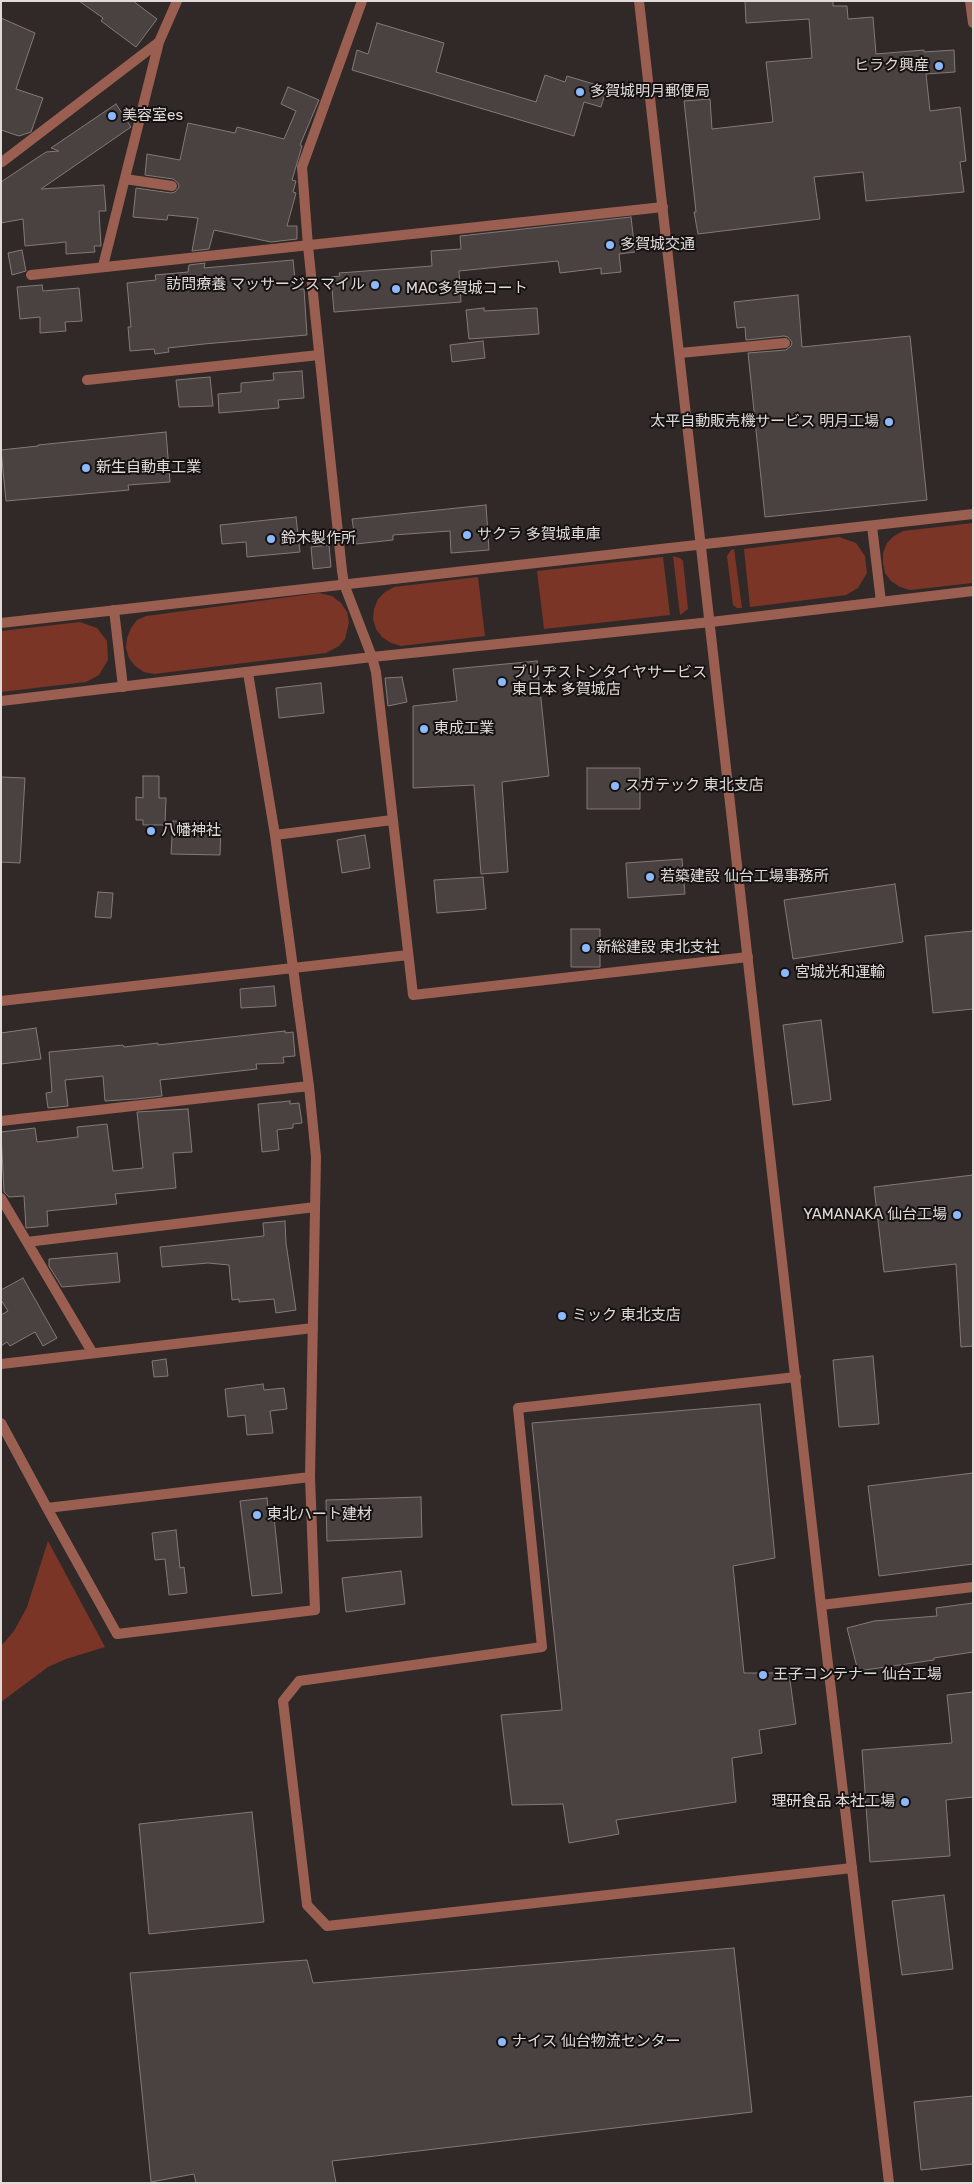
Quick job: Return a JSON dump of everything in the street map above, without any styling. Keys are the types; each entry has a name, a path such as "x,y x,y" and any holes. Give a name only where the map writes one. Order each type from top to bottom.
{"street":[{"path":"103,266 159,42 178,1"},
{"path":"362,1 302,167 308,246 344,584 372,657 378,685 413,995 748,957"},
{"path":"639,1 889,2183"},
{"path":"970,1 973,23"},
{"path":"2,162 159,42"},
{"path":"125,179 172,186"},
{"path":"31,274 663,207"},
{"path":"680,353 785,343"},
{"path":"87,380 319,355"},
{"path":"1,623 973,514"},
{"path":"872,526 881,602"},
{"path":"1,700 248,673 372,657 711,622 973,591"},
{"path":"114,610 123,687"},
{"path":"1,1423 118,1634 315,1610 310,1477 316,1156 294,969 275,835 248,673"},
{"path":"275,835 392,820"},
{"path":"1,1002 408,956"},
{"path":"1,1121 309,1086"},
{"path":"1,1198 92,1352"},
{"path":"27,1242 315,1208"},
{"path":"1,1364 313,1328"},
{"path":"796,1377 518,1408 542,1647 299,1681 282,1701 307,1905 327,1926 852,1868"},
{"path":"47,1508 310,1477"},
{"path":"822,1605 973,1588"}],"shaded area":[{"path":"973,523 973,583 910,590 900,587 891,581 885,573 883,553 887,543 894,536 903,531"},
{"path":"839,537 856,543 865,556 867,573 858,588 846,595 750,607 744,549"},
{"path":"734,549 742,608 737,608 733,605 727,556"},
{"path":"673,556 683,561 688,609 680,615"},
{"path":"663,557 670,615 544,629 537,571"},
{"path":"478,577 485,636 401,646 391,643 382,637 376,629 373,619 378,599 394,587"},
{"path":"319,593 332,596 341,603 347,612 349,622 345,639 339,646 326,653 154,674 144,672 135,666 129,658 126,648 131,628 137,620 146,616"},
{"path":"80,622 97,628 107,641 108,660 99,675 86,682 1,692 1,631"},
{"path":"48,1541 105,1647 66,1659 48,1667 1,1702 1,1646 14,1631 27,1607"}],"building":[{"path":"79,1 133,1 157,19 136,47 101,21 103,18"},
{"path":"745,1 833,1 833,6 847,6 848,19 873,17 876,54 924,50 924,52 954,50 955,72 926,74 930,111 960,107 966,161 960,162 964,192 866,201 863,172 814,177 820,219 698,234 694,212 696,212 684,101 710,99 712,129 773,122 766,62 812,58 809,19 746,23"},
{"path":"1,18 35,33 16,89 43,98 31,132 19,136 1,130"},
{"path":"377,23 444,43 436,72 536,102 545,75 565,82 567,76 607,88 601,107 584,102 574,136 352,70 357,50 368,54"},
{"path":"288,87 319,100 300,145 302,146 292,180 296,181 293,192 296,193 287,226 297,226 297,239 271,242 214,230 209,249 192,251 198,218 168,215 167,220 133,217 136,188 171,193 175,192 179,187 178,183 173,179 145,175 147,154 180,160 188,123 235,133 237,127 284,139 296,111 281,104"},
{"path":"116,104 131,127 41,189 104,185 106,211 99,211 101,246 94,246 95,252 66,254 66,242 25,246 23,219 1,223 1,182 46,152 59,151 51,148"},
{"path":"631,217 635,252 619,254 621,272 601,274 601,268 560,273 558,261 459,271 461,302 334,312 331,277 340,276 339,273 432,266 431,251 461,249 460,236"},
{"path":"22,250 26,271 12,275 8,253"},
{"path":"293,260 296,289 304,289 307,335 168,348 169,352 155,354 154,349 130,351 128,327 131,327 127,283 156,280 155,275 188,272 189,265 205,263 204,268"},
{"path":"42,285 43,291 79,288 82,321 65,322 66,331 40,333 40,317 20,319 17,287"},
{"path":"798,295 802,347 910,336 927,500 765,517 748,353 786,350 791,346 792,342 788,337 784,336 746,340 745,327 737,328 734,302"},
{"path":"484,308 484,311 537,308 539,334 469,339 466,310"},
{"path":"483,341 485,358 452,362 450,345"},
{"path":"302,371 304,398 278,400 279,408 219,413 218,394 241,392 241,383 274,380 273,373"},
{"path":"210,377 213,406 179,407 176,380"},
{"path":"166,432 170,482 128,485 129,490 6,501 1,450"},
{"path":"486,505 489,550 451,553 450,531 393,535 393,540 356,544 352,519"},
{"path":"296,517 300,552 247,557 246,542 222,544 220,525"},
{"path":"329,545 331,567 313,569 311,547"},
{"path":"537,661 549,776 502,782 508,872 481,874 474,785 413,788 413,706 457,701 453,669"},
{"path":"402,677 407,702 388,706 385,678"},
{"path":"321,683 324,713 279,718 276,688"},
{"path":"587,768 640,768 640,809 587,809"},
{"path":"143,776 159,776 159,798 166,798 165,825 143,825 143,820 136,820 136,797 143,798"},
{"path":"1,777 25,778 20,863 1,862"},
{"path":"173,821 221,825 220,855 171,854"},
{"path":"365,835 370,868 342,873 337,840"},
{"path":"682,859 685,894 628,898 626,863"},
{"path":"483,877 486,909 437,913 434,880"},
{"path":"895,884 903,942 793,959 784,900"},
{"path":"98,892 113,893 111,918 95,917"},
{"path":"571,929 600,929 600,967 571,967"},
{"path":"973,931 973,1009 933,1013 925,936"},
{"path":"274,986 276,1006 241,1008 240,989"},
{"path":"821,1020 831,1100 793,1105 783,1025"},
{"path":"36,1028 41,1059 1,1064 1,1033"},
{"path":"285,1031 285,1033 293,1032 295,1056 283,1057 284,1063 256,1064 257,1069 160,1080 162,1096 136,1099 105,1101 103,1076 65,1080 68,1106 48,1108 46,1093 52,1092 49,1052 123,1045 124,1047 158,1043 158,1045"},
{"path":"290,1101 290,1104 299,1103 302,1123 293,1124 293,1128 277,1130 279,1150 262,1152 258,1104"},
{"path":"188,1109 192,1152 173,1153 176,1188 115,1194 117,1204 47,1211 48,1226 26,1228 24,1196 9,1197 4,1192 1,1132 35,1128 37,1142 78,1137 77,1127 107,1124 113,1171 143,1168 137,1112"},
{"path":"973,1175 973,1346 961,1347 956,1264 884,1272 874,1187"},
{"path":"285,1221 286,1243 296,1310 276,1313 274,1299 239,1302 239,1299 232,1300 229,1265 208,1263 162,1267 160,1247 264,1236 263,1223"},
{"path":"117,1253 120,1282 62,1287 49,1266 49,1259"},
{"path":"23,1278 57,1338 43,1346 35,1332 10,1346 7,1342 1,1346 1,1315 8,1311 1,1300 1,1290"},
{"path":"873,1356 879,1424 839,1427 833,1360"},
{"path":"166,1359 168,1376 154,1377 152,1361"},
{"path":"263,1384 264,1390 284,1388 287,1409 270,1411 273,1433 247,1435 245,1415 228,1417 225,1389"},
{"path":"760,1404 775,1558 733,1566 744,1673 789,1673 796,1724 759,1730 762,1753 732,1758 736,1802 616,1820 619,1834 569,1843 563,1804 512,1805 501,1715 562,1710 532,1423"},
{"path":"973,1473 973,1564 879,1576 868,1486"},
{"path":"421,1497 422,1537 327,1541 326,1500"},
{"path":"267,1498 269,1518 274,1517 282,1593 252,1596 240,1501"},
{"path":"176,1530 180,1568 184,1567 187,1593 169,1595 165,1559 155,1560 152,1533"},
{"path":"401,1571 405,1604 346,1612 342,1578"},
{"path":"973,1603 973,1652 934,1658 934,1660 858,1671 847,1628 874,1621 937,1616 936,1608"},
{"path":"973,1692 973,1797 946,1800 950,1856 870,1862 862,1750 952,1743 947,1695"},
{"path":"252,1812 264,1922 149,1934 139,1824"},
{"path":"944,1895 953,1969 902,1975 892,1901"},
{"path":"734,1948 752,2112 332,2161 336,2183 196,2183 194,2174 151,2182 130,1973 307,1960 313,1983"},
{"path":"973,2096 973,2164 921,2170 914,2102"}],"place":[{"name":"ヒラク興産","path":"939,66"},
{"name":"多賀城明月郵便局","path":"580,92"},
{"name":"美容室es","path":"112,116"},
{"name":"多賀城交通","path":"610,245"},
{"name":"訪問療養 マッサージスマイル","path":"375,285"},
{"name":"MAC多賀城コート","path":"396,289"},
{"name":"太平自動販売機サービス 明月工場","path":"889,422"},
{"name":"新生自動車工業","path":"86,468"},
{"name":"サクラ 多賀城車庫","path":"467,535"},
{"name":"鈴木製作所","path":"271,539"},
{"name":"ブリヂストンタイヤサービス 東日本 多賀城店","path":"502,682"},
{"name":"東成工業","path":"424,729"},
{"name":"スガテック 東北支店","path":"615,786"},
{"name":"八幡神社","path":"151,831"},
{"name":"若築建設 仙台工場事務所","path":"650,877"},
{"name":"新総建設 東北支社","path":"586,948"},
{"name":"宮城光和運輸","path":"785,973"},
{"name":"YAMANAKA 仙台工場","path":"957,1215"},
{"name":"ミック 東北支店","path":"562,1316"},
{"name":"東北ハート建材","path":"257,1515"},
{"name":"王子コンテナー 仙台工場","path":"763,1675"},
{"name":"理研食品 本社工場","path":"905,1802"},
{"name":"ナイス 仙台物流センター","path":"502,2042"}]}
